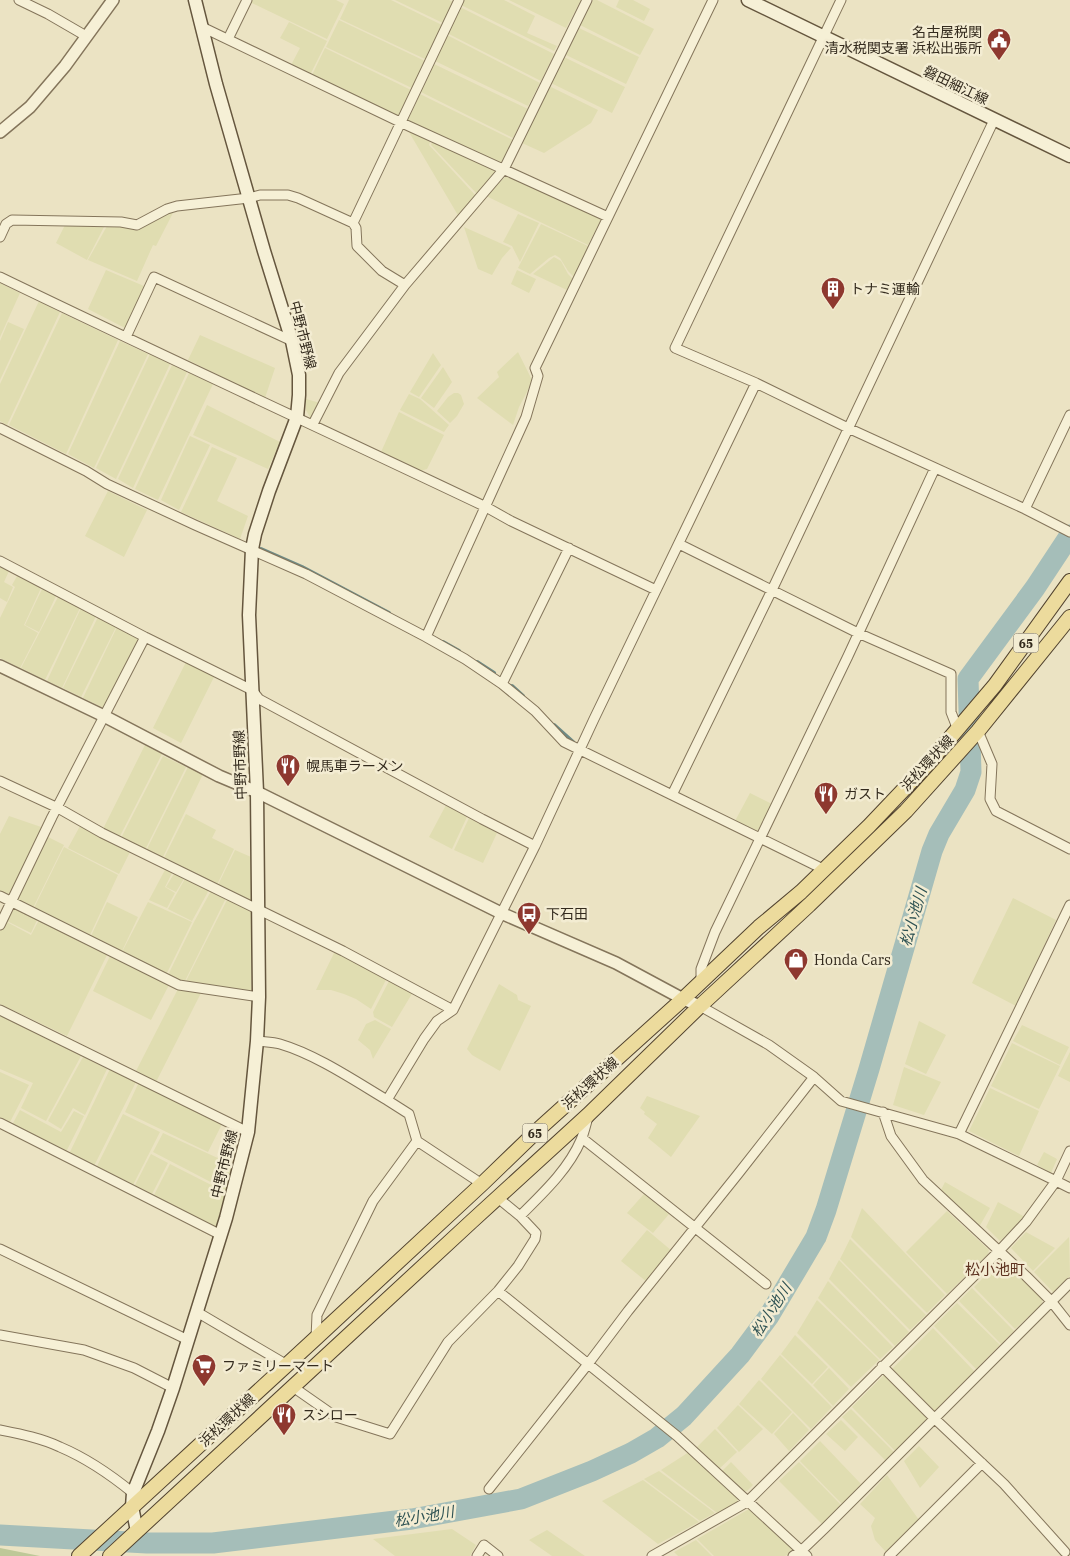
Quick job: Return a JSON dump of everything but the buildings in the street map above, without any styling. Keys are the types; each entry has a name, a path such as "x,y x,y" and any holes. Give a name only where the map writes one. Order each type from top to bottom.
{"main road":[{"name":"中野市野線","path":"137,1531 132,1507 133,1493 173,1388 221,1235 248,1132 257,1041 259,997 257,792 249,615 252,549 269,491 297,417 299,395 299,375 292,341 216,84 195,0"},
{"name":"磐田細江線","path":"748,0 1070,156"},
{"name":"浜松環状線","path":"79,1555 287,1365 540,1128 683,1000 760,927 801,892 882,812 958,730 995,685 1070,581"},
{"name":"浜松環状線","path":"115,1553 292,1387 588,1115 899,817 978,732 1070,617"}],"street":[{"path":"19,0 86,36"},
{"path":"0,132 30,107 65,66 113,0"},
{"path":"228,39 247,0"},
{"path":"353,223 459,0"},
{"path":"313,424 340,373 405,285 504,170 587,0"},
{"path":"426,637 526,417 538,376 535,368 713,0"},
{"path":"841,0 676,348 1066,529"},
{"path":"202,27 402,123 608,217"},
{"path":"672,795 772,590 994,120"},
{"path":"0,237 6,224 12,220 121,222 136,225 167,209 269,194 288,195 353,223 356,228 357,246 382,271 405,285"},
{"path":"0,277 313,424 656,590"},
{"path":"126,337 154,277 292,341"},
{"path":"387,1100 424,1038 437,1021 453,1010 535,846 756,384"},
{"path":"1025,509 1070,415"},
{"path":"0,428 107,484 306,574 426,637 502,684 535,711 564,742 823,870"},
{"path":"701,981 701,969 715,932 935,468"},
{"path":"679,544 858,633 951,674 951,712 958,730"},
{"path":"502,684 569,548"},
{"path":"0,561 145,637 252,690 259,700 535,846"},
{"path":"0,925 145,637"},
{"path":"0,666 501,914 616,963 683,1000 700,1006 769,1045 814,1077 841,1101 960,1134 1070,1188"},
{"path":"978,732 992,764 990,799 996,811 1070,849"},
{"path":"0,781 58,808 102,833 343,951 453,1010"},
{"path":"0,896 179,985 259,997"},
{"path":"960,1134 1070,906"},
{"path":"0,1010 248,1132"},
{"path":"257,1041 279,1044 299,1051 387,1100 409,1114 416,1140 482,1184"},
{"path":"489,1489 814,1077"},
{"path":"883,1112 891,1136 923,1180 1051,1301 1070,1325"},
{"path":"520,1216 554,1181 575,1152 582,1138 588,1115"},
{"path":"0,1123 221,1235"},
{"path":"582,1138 766,1284"},
{"path":"316,1338 317,1315 373,1201 416,1140"},
{"path":"652,1556 747,1502 1026,1222 1056,1182 1070,1151"},
{"path":"292,1387 336,1417 390,1434 448,1342 498,1291 518,1266 534,1240 536,1233 520,1216 498,1198"},
{"path":"0,1249 188,1340"},
{"path":"498,1291 677,1436 800,1554 1070,1283"},
{"path":"197,1312 287,1365"},
{"path":"0,1335 84,1350 134,1368 173,1388"},
{"path":"882,1366 1025,1506 1065,1552"},
{"path":"0,1430 26,1435 60,1447 108,1474 133,1493"},
{"path":"889,1556 982,1463"},
{"path":"477,1556 484,1545 498,1556"}],"shaded area":[{"path":"251,0 336,0 344,4 327,39 250,2"},
{"path":"349,0 391,0 444,26 427,60 340,19"},
{"path":"395,0 449,0 455,3 445,24"},
{"path":"463,0 504,0 535,16 527,33 557,46 554,51 461,5"},
{"path":"509,0 581,0 566,28"},
{"path":"593,0 597,0 654,29 640,55 580,25"},
{"path":"619,0 633,0 650,9 644,21 616,7"},
{"path":"460,7 554,54 541,81 447,33"},
{"path":"339,20 427,62 414,89 326,47"},
{"path":"289,22 327,41 310,75 291,65 300,48 280,38"},
{"path":"579,28 639,57 626,84 566,55"},
{"path":"447,35 540,83 528,106 435,61"},
{"path":"325,48 413,91 400,118 312,75"},
{"path":"564,57 625,87 612,113 551,83"},
{"path":"434,64 528,109 513,138 421,92"},
{"path":"549,86 598,110 591,123 544,153 522,143"},
{"path":"420,94 513,140 502,162 495,162 408,120"},
{"path":"406,127 431,139 429,145 476,196 459,217"},
{"path":"433,140 498,169 477,194 431,145"},
{"path":"507,175 602,218 588,245 486,196"},
{"path":"167,211 174,211 156,246 153,245 137,281 88,260 107,226 120,226"},
{"path":"518,214 539,223 520,262 512,246 503,242"},
{"path":"66,223 105,225 87,260 56,243"},
{"path":"541,224 590,247 575,278 560,258 555,255 530,274 518,268"},
{"path":"464,227 511,248 502,258 492,275 478,269"},
{"path":"554,257 561,261 568,274 574,280 569,291 533,274"},
{"path":"106,270 144,286 125,328 88,309"},
{"path":"517,270 536,279 529,293 511,284"},
{"path":"0,283 20,293 0,337"},
{"path":"39,301 60,312 7,425 0,421 0,384"},
{"path":"62,313 118,340 66,454 9,425"},
{"path":"8,322 24,329 0,380 0,341"},
{"path":"200,335 275,368 265,398 188,360"},
{"path":"120,341 148,354 94,468 68,454"},
{"path":"518,352 532,380 513,425 477,398 499,377 497,372"},
{"path":"433,353 441,365 419,397 410,392"},
{"path":"150,354 170,364 116,479 96,468"},
{"path":"172,365 187,372 133,488 118,479"},
{"path":"443,367 452,382 434,408 421,398"},
{"path":"189,373 213,384 158,500 135,489"},
{"path":"454,393 461,395 464,404 450,423 437,411 448,397"},
{"path":"409,394 420,399 449,425 444,432 400,410"},
{"path":"306,399 320,403 311,419 306,410"},
{"path":"207,405 280,442 268,469 193,435"},
{"path":"399,412 444,435 427,469 420,471 381,452"},
{"path":"190,436 210,445 179,510 161,500"},
{"path":"212,447 237,458 217,501 248,516 240,539 181,512"},
{"path":"108,491 147,510 124,557 85,536"},
{"path":"0,566 9,571 4,582 13,587 7,602 0,598"},
{"path":"17,576 41,588 24,625 38,633 20,668 0,658 0,618 15,587 12,585"},
{"path":"42,589 56,596 39,632 25,625"},
{"path":"58,597 80,608 45,680 21,668"},
{"path":"81,608 96,616 62,688 47,681"},
{"path":"98,617 116,627 81,697 63,688"},
{"path":"117,627 139,638 104,708 83,698"},
{"path":"186,662 214,677 181,743 153,728"},
{"path":"145,745 162,754 119,838 103,829"},
{"path":"163,756 186,767 145,850 121,838"},
{"path":"188,767 203,774 162,859 146,851"},
{"path":"750,793 774,805 760,833 735,821"},
{"path":"446,805 467,817 452,849 429,837"},
{"path":"186,814 216,830 212,838 234,849 216,887 163,860"},
{"path":"9,816 44,828 11,899 0,893 0,834"},
{"path":"469,818 497,833 483,863 454,850"},
{"path":"80,826 130,852 119,874 68,848"},
{"path":"48,837 64,845 33,908 17,900"},
{"path":"64,847 118,875 90,935 34,908"},
{"path":"235,850 251,857 251,902 218,885"},
{"path":"166,868 173,871 165,887 175,893 167,908 149,900"},
{"path":"175,872 185,877 176,892 166,887"},
{"path":"186,877 209,890 192,921 168,909"},
{"path":"211,891 226,898 184,983 168,975"},
{"path":"228,898 252,909 251,993 185,983"},
{"path":"1013,898 1056,920 1016,1006 972,983"},
{"path":"107,902 138,917 122,951 91,936"},
{"path":"148,902 192,922 166,975 122,952"},
{"path":"12,905 38,918 31,933 5,920"},
{"path":"40,918 108,953 67,1036 0,1004 0,931 5,921 31,935"},
{"path":"335,951 387,978 371,1009 344,994 331,990 316,990"},
{"path":"111,954 170,983 151,1020 93,991"},
{"path":"390,979 413,992 392,1027 374,1017 373,1012"},
{"path":"499,984 517,995 518,1000 531,1006 500,1071 472,1055 467,1049"},
{"path":"179,987 202,991 156,1082 136,1071"},
{"path":"0,1015 81,1056 46,1121 21,1108 33,1083 0,1069"},
{"path":"375,1020 391,1029 373,1059 370,1050 358,1040 366,1024"},
{"path":"919,1021 946,1035 926,1074 905,1064"},
{"path":"1022,1025 1069,1047 1060,1065 1013,1041"},
{"path":"1012,1043 1060,1066 1039,1109 991,1086"},
{"path":"1070,1052 1070,1082 1058,1076"},
{"path":"83,1057 107,1069 85,1115 73,1108 61,1129 48,1121"},
{"path":"904,1067 941,1082 924,1115 893,1105"},
{"path":"110,1069 136,1082 94,1166 69,1154"},
{"path":"0,1072 29,1085 9,1124 0,1119"},
{"path":"139,1082 223,1122 208,1152 125,1112"},
{"path":"990,1088 1039,1111 1019,1156 969,1131"},
{"path":"647,1096 700,1116 671,1157 648,1138 657,1124 644,1114 645,1112 640,1108"},
{"path":"20,1110 61,1132 74,1111 84,1116 66,1152 12,1125"},
{"path":"123,1114 160,1132 132,1187 96,1168"},
{"path":"163,1133 233,1165 226,1190 153,1152"},
{"path":"1044,1152 1057,1159 1051,1173 1037,1165"},
{"path":"151,1154 168,1163 152,1194 134,1187"},
{"path":"170,1164 227,1193 217,1228 154,1195"},
{"path":"945,1182 990,1208 979,1227 941,1190"},
{"path":"644,1194 669,1214 653,1233 627,1213"},
{"path":"998,1202 1025,1217 1000,1241 986,1227"},
{"path":"862,1208 945,1295 927,1313 851,1237"},
{"path":"947,1211 989,1250 988,1254 947,1294 906,1252"},
{"path":"647,1230 672,1251 647,1282 621,1261"},
{"path":"1026,1232 1055,1248 1033,1271 1011,1248"},
{"path":"1069,1237 1070,1276 1053,1292 1034,1272"},
{"path":"850,1239 926,1315 910,1330 840,1259"},
{"path":"839,1260 909,1332 895,1346 829,1279"},
{"path":"1001,1260 1043,1299 1041,1305 1015,1329 974,1287"},
{"path":"828,1281 893,1347 880,1359 818,1298"},
{"path":"972,1288 1014,1331 1001,1344 959,1301"},
{"path":"817,1300 879,1360 851,1387 797,1333"},
{"path":"957,1303 1000,1345 976,1369 934,1326"},
{"path":"933,1328 975,1372 933,1413 892,1369"},
{"path":"795,1335 828,1367 812,1384 781,1354"},
{"path":"780,1355 832,1407 811,1429 761,1379"},
{"path":"829,1368 849,1389 833,1406 813,1385"},
{"path":"884,1375 928,1417 926,1422 896,1452 852,1407"},
{"path":"759,1380 792,1412 772,1434 739,1404"},
{"path":"738,1405 763,1429 739,1452 717,1428"},
{"path":"851,1409 894,1452 886,1461 842,1417"},
{"path":"793,1413 809,1430 789,1451 774,1434"},
{"path":"841,1420 858,1437 845,1451 826,1434"},
{"path":"715,1429 737,1452 719,1469 697,1447"},
{"path":"820,1441 861,1484 842,1504 800,1461"},
{"path":"919,1446 939,1467 920,1488 904,1461"},
{"path":"689,1452 738,1497 737,1502 717,1513 661,1470"},
{"path":"731,1462 753,1485 747,1491 742,1491 722,1471"},
{"path":"799,1462 841,1505 822,1524 779,1481"},
{"path":"659,1471 715,1513 700,1521 644,1479"},
{"path":"887,1475 919,1520 886,1552 875,1540 871,1526 875,1518 860,1504"},
{"path":"643,1480 699,1522 658,1544 602,1501"},
{"path":"749,1509 753,1510 790,1546 792,1550 789,1554 785,1556 714,1556 697,1539"},
{"path":"452,1529 476,1545 470,1556 395,1556 373,1539"},
{"path":"547,1530 585,1556 552,1556 529,1540"},
{"path":"696,1540 712,1556 678,1556 674,1552"}],"green space":[{"path":"0,1548 40,1556 0,1556"}],"waterway":[{"name":"松小池川","path":"0,1535 147,1543 213,1543 412,1519 521,1499 592,1471 631,1453 657,1438 684,1416 740,1355 769,1316 816,1237 869,1069 932,851 939,834 965,790 971,772 968,679 1035,588 1070,535"},
{"path":"261,549 302,567 389,613"},
{"path":"443,642 459,651"},
{"path":"477,662 494,673"},
{"path":"512,686 523,696"},
{"path":"554,725 573,742"}],"place":[{"name":"名古屋税関 清水税関支署 浜松出張所","path":"999,61"},
{"name":"トナミ運輸","path":"833,310"},
{"name":"幌馬車ラーメン","path":"288,787"},
{"name":"ガスト","path":"826,815"},
{"name":"下石田","path":"529,935"},
{"name":"Honda Cars","path":"796,981"},
{"name":"ファミリーマート","path":"204,1387"},
{"name":"スシロー","path":"284,1436"}],"district":[{"name":"松小池町","path":"995,1269"}]}
